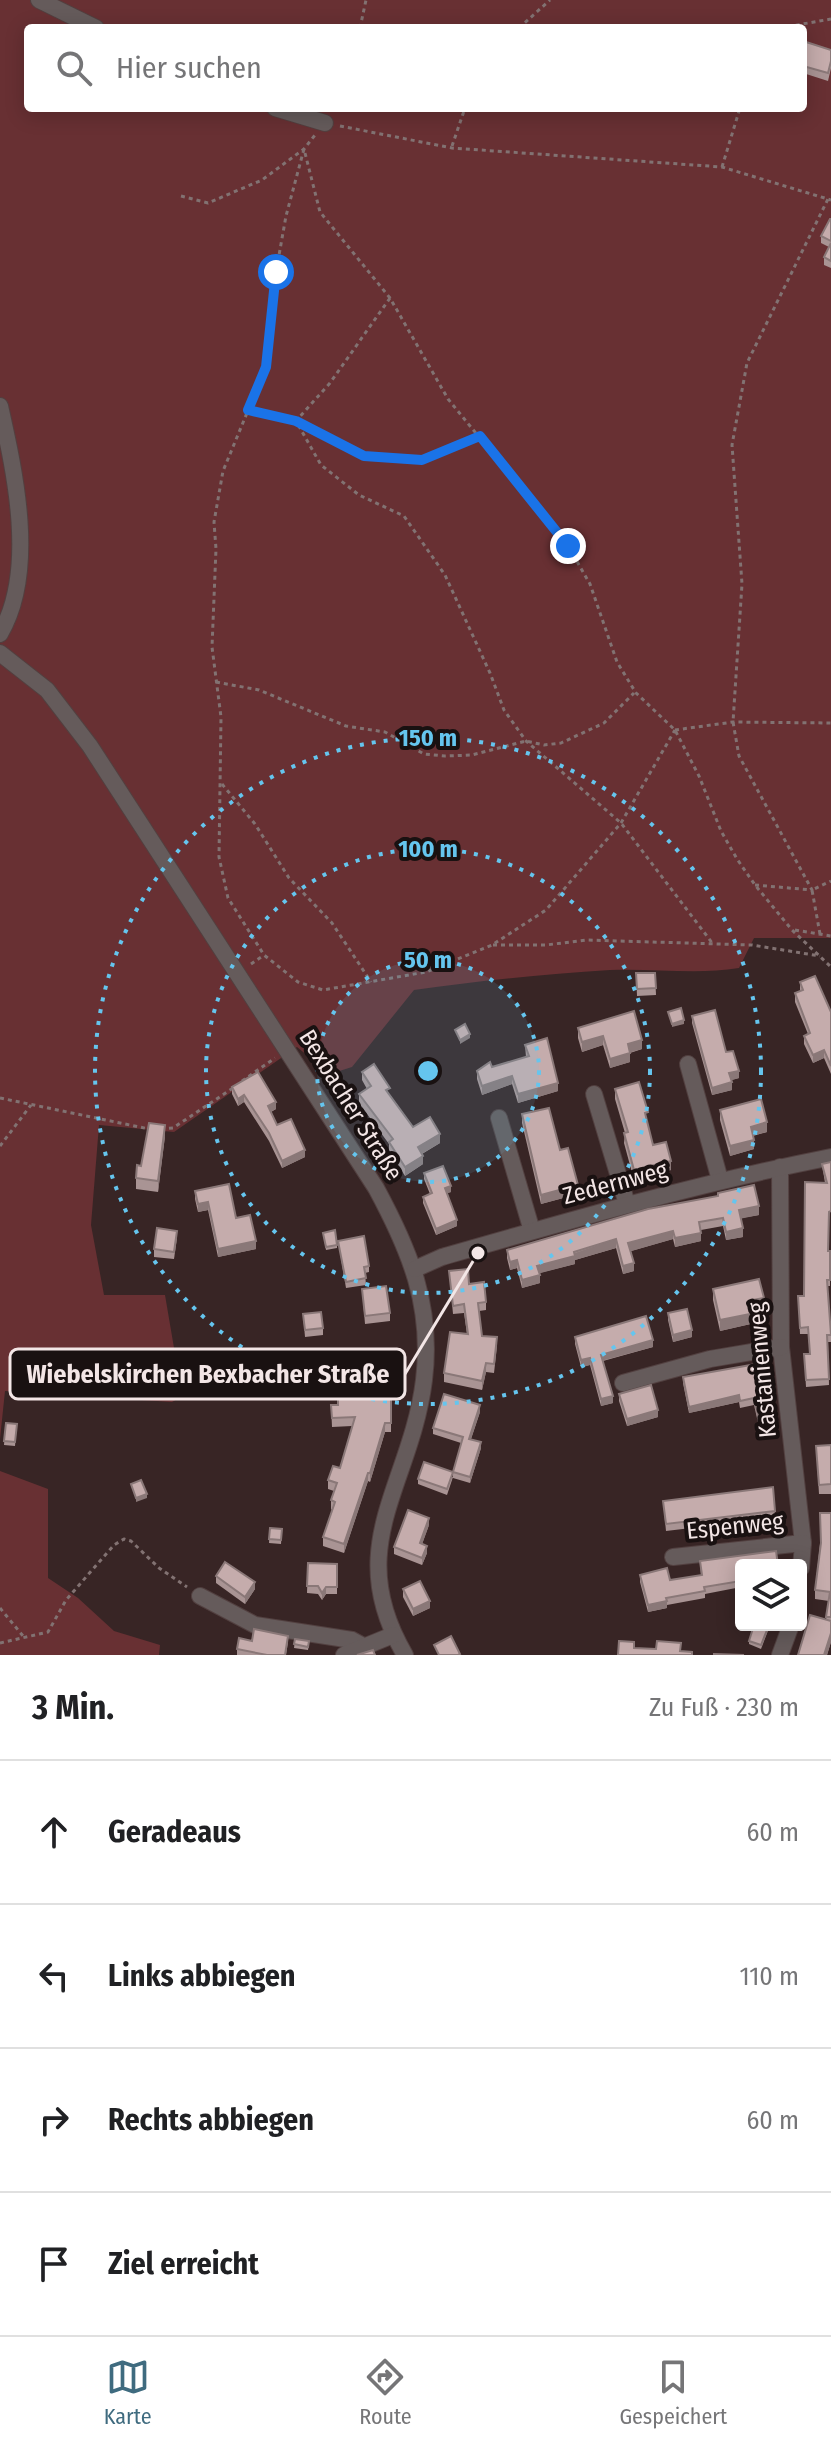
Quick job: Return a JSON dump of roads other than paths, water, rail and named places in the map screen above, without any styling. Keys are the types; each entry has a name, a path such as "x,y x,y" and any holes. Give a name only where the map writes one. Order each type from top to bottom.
{"street":[{"path":"39,0 88,24"},
{"path":"288,112 322,123"},
{"path":"0,406 15,473 20,563 15,599 0,634"},
{"name":"Bexbacher Straße","path":"0,653 47,690 90,746 376,1188 399,1230 415,1269 425,1311 424,1379 417,1418 384,1522 378,1549 377,1578 393,1635 405,1655"},
{"path":"688,1064 720,1180"},
{"path":"594,1094 627,1204"},
{"path":"499,1118 532,1231"},
{"name":"Zedernweg","path":"415,1269 442,1257 627,1204 720,1180 831,1157"},
{"name":"Kastanienweg","path":"780,1167 781,1347 803,1543 802,1559"},
{"path":"623,1383 710,1359 781,1347"},
{"name":"Espenweg","path":"673,1557 803,1543"},
{"path":"200,1596 255,1625 352,1640 363,1646"},
{"path":"780,1655 789,1631"},
{"path":"344,1655 393,1635"}],"place":[{"name":"Wiebelskirchen Bexbacher Straße","path":"478,1253"}]}
